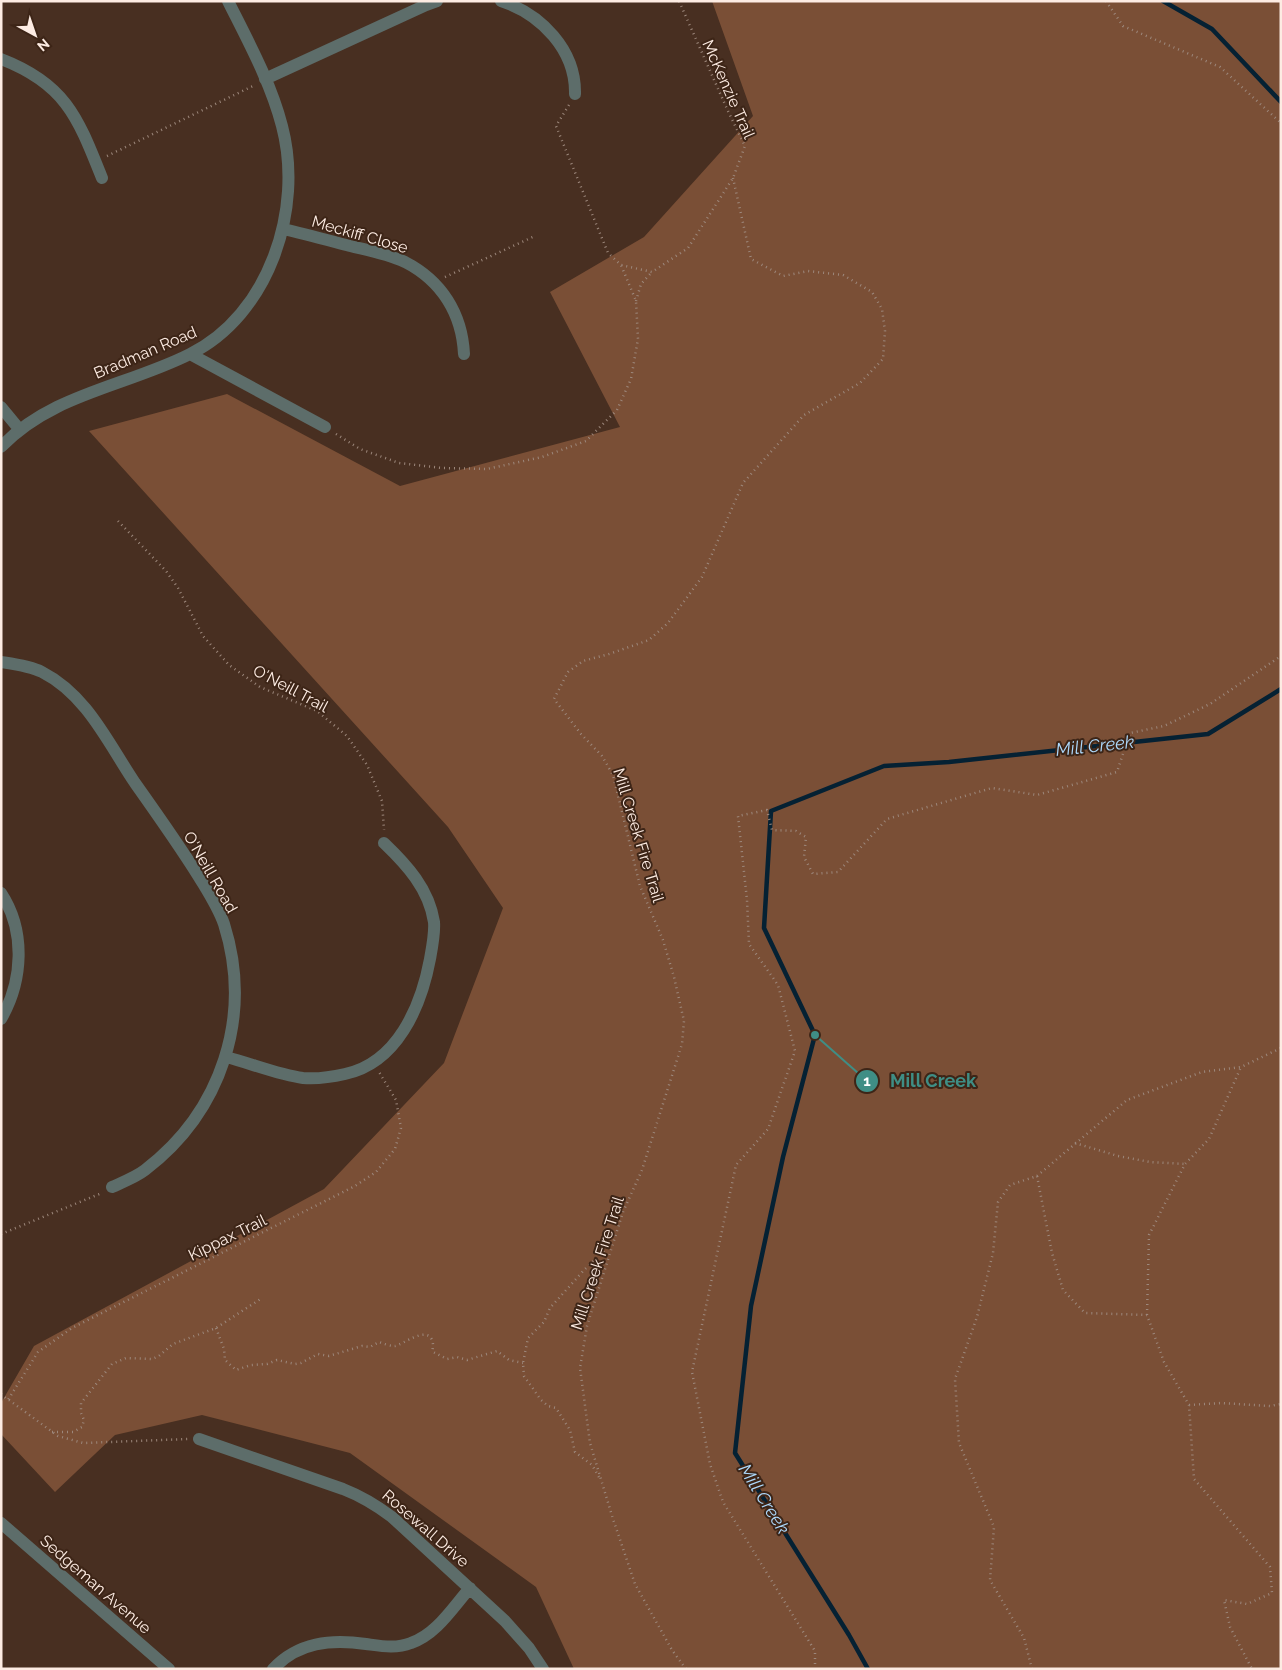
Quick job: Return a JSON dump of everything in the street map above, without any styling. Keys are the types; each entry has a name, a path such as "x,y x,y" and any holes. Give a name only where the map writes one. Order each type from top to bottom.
{"street":[{"name":"Bradman Road","path":"1,447 20,430 47,411 190,354 217,338 237,318 265,276 283,229 289,182 286,151 282,126 265,79 228,1"},
{"path":"265,79 437,1"},
{"path":"501,1 513,5 530,15 545,26 559,42 570,62 576,82 576,94"},
{"path":"1,59 39,78 57,93 78,121 102,178"},
{"name":"Meckiff Close","path":"283,229 391,256 418,269 442,291 453,308 460,323 464,354"},
{"path":"190,354 326,428"},
{"path":"1,407 20,430"},
{"name":"O'Neill Road","path":"1,662 40,671 61,684 85,706 209,894 223,922 230,952 236,988 232,1026 226,1056 206,1102 173,1146 144,1171 112,1187"},
{"path":"226,1056 304,1078 326,1077 347,1074 373,1062 394,1044 406,1027 417,1005 427,977 434,922 427,897 415,877 403,861 384,843"},
{"path":"1,893 12,915 17,935 19,956 15,990 1,1019"},
{"name":"Rosewall Drive","path":"199,1439 362,1496 392,1517 470,1588 519,1635 543,1669"},
{"name":"Sedgeman Avenue","path":"1,1523 169,1669"},
{"path":"273,1669 295,1652 318,1643 342,1641 392,1647 413,1642 433,1630 470,1588"}],"path":[{"name":"McKenzie Trail","path":"652,272 688,248 733,178 745,146 679,1"},
{"path":"1106,1 1123,26 1220,67 1281,123"},
{"path":"95,162 252,88 265,79"},
{"path":"576,94 556,126 608,253 621,266 636,301"},
{"name":"Mill Creek Fire Trail","path":"686,1669 672,1650 635,1584 590,1443 580,1368 587,1326 623,1212 642,1170 682,1044 684,1021 663,940 640,886 613,775 602,756 581,734 554,699 568,672 583,661 649,640 668,623 702,577 743,483 804,415 860,383 883,359 885,331 882,309 872,292 843,275 808,271 783,276 751,259 733,178"},
{"path":"434,283 535,236"},
{"path":"621,266 652,272"},
{"path":"326,428 360,449 399,463 442,468 488,469 542,457 586,441 617,410 631,378 638,338 636,301 641,284 652,272"},
{"name":"O'Neill Trail","path":"118,521 166,571 178,588 203,636 230,665 260,687 317,711 347,736 367,765 382,801 384,843"},
{"path":"815,1669 815,1651 723,1502 710,1464 692,1372 736,1166 768,1128 795,1051 778,985 749,944 747,900 738,816 767,810 772,830 796,831 806,837 804,857 814,874 838,872 887,818 992,788 1037,794 1117,772 1130,733 1164,726 1210,704 1281,656"},
{"path":"1032,1669 1024,1638 990,1580 994,1527 960,1443 955,1379 977,1317 993,1253 998,1202 1010,1185 1037,1176 1127,1100 1202,1072 1241,1067 1281,1048"},
{"name":"Kippax Trail","path":"8,1400 38,1352 72,1328 355,1186 376,1172 395,1149 401,1128 396,1100 373,1062"},
{"path":"1241,1067 1209,1139 1184,1164 1149,1235 1147,1315 1164,1362 1189,1405 1194,1479 1270,1568 1272,1593 1247,1604 1224,1600 1230,1627 1252,1669"},
{"path":"1075,1143 1118,1156 1150,1162 1184,1164"},
{"path":"1037,1176 1052,1253 1063,1290 1086,1313 1147,1315"},
{"path":"1,1234 96,1196 112,1187"},
{"path":"601,1480 592,1465 575,1452 570,1430 556,1408 548,1406 541,1400 524,1376 523,1363 528,1338 544,1322 550,1308 615,1238"},
{"path":"52,1432 73,1432 82,1427 84,1420 81,1413 81,1403 112,1364 126,1358 152,1359 159,1356 173,1344 216,1328 262,1298"},
{"path":"216,1328 224,1350 225,1360 236,1370 251,1365 267,1364 277,1360 295,1364 301,1363 318,1354 329,1356 362,1346 370,1347 379,1342 391,1346 397,1345 418,1336 427,1335 431,1337 433,1352 447,1358 457,1357 467,1360 497,1351 510,1360 523,1363"},
{"path":"1,1394 58,1436 83,1443 199,1439"},
{"path":"1189,1405 1221,1403 1270,1406 1281,1404"}],"shaded area":[{"path":"712,1 1281,1 1281,1669 574,1669 536,1587 350,1453 202,1415 115,1435 55,1492 1,1434 1,1403 34,1346 324,1189 444,1063 503,908 448,827 89,431 227,394 400,486 620,427 550,292 644,237 753,116"}],"waterway":[{"name":"Mill Creek","path":"1163,1 1212,29 1281,102"},
{"name":"Mill Creek","path":"868,1669 849,1635 735,1453 751,1306 783,1157 815,1035 764,928 771,811 884,766 949,762 1208,734 1281,689"}],"place":[{"name":"Mill Creek","path":"815,1035"}]}
